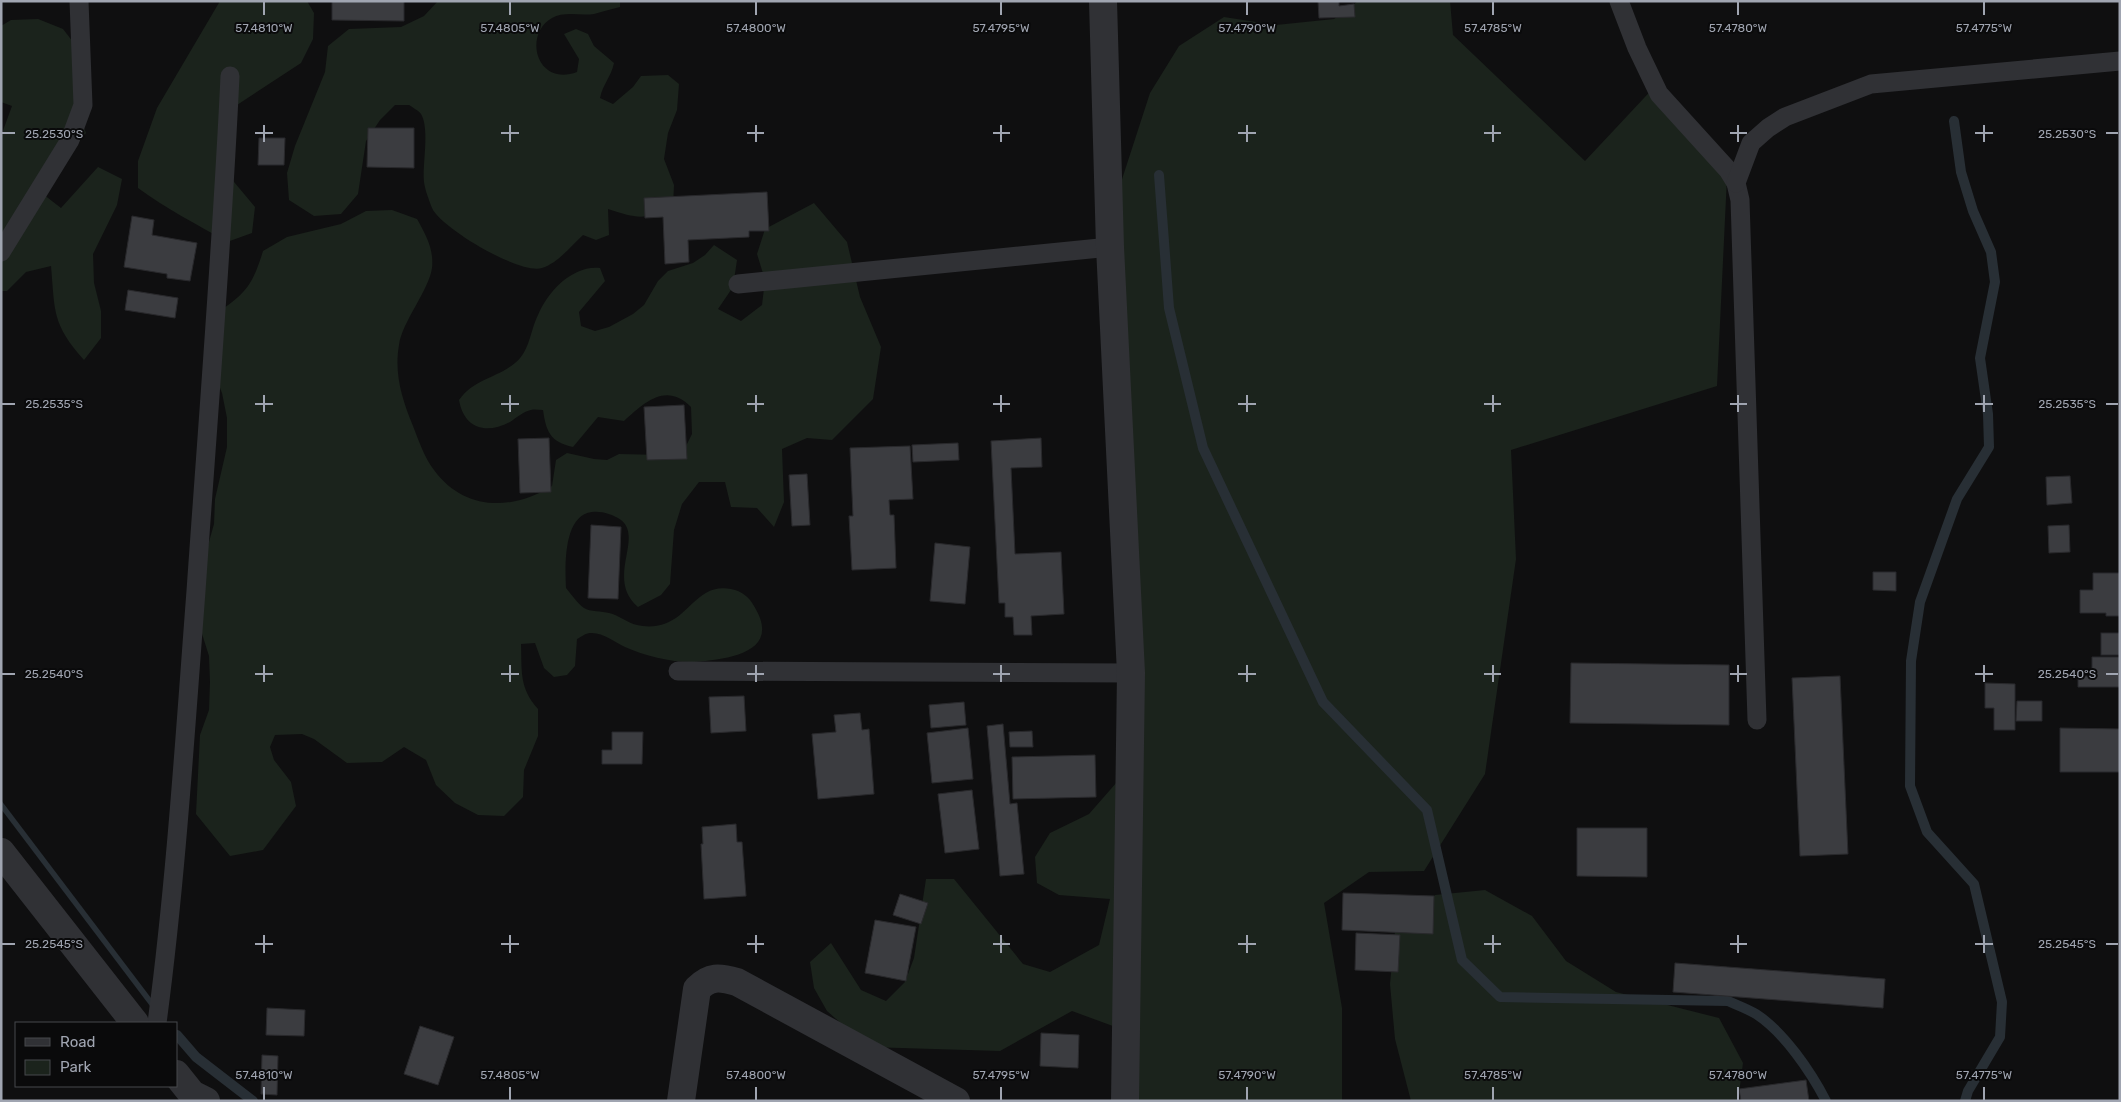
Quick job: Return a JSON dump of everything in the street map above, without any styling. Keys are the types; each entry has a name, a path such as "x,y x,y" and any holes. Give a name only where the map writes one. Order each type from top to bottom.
{"street":[{"path":"1103,1 1110,247 1132,673 1126,1101"},
{"path":"1,852 134,1022"},
{"path":"681,1101 697,989 707,979 720,977 737,982 956,1101"}],"lane":[{"path":"1,252 70,140 83,105 79,1"},
{"path":"1619,1 1637,48 1659,94 1728,170 1736,182 1740,200 1757,720"},
{"path":"1736,182 1751,142 1768,128 1785,117 1871,84 2120,62"},
{"path":"157,1022 168,936 183,764 225,186 230,76"},
{"path":"738,284 1110,247"},
{"path":"678,671 1132,673"}],"green space":[{"path":"220,1 307,1 314,13 313,39 301,63 237,105 219,164 255,207 252,233 227,242 171,210 138,188 138,161 157,108"},
{"path":"438,1 620,1 620,7 594,14 567,14 552,18 543,26 538,35 536,46 538,57 543,66 552,72 563,75 577,72 579,59 564,34 576,29 588,34 594,46 614,63 600,98 613,104 633,87 641,76 668,75 679,84 677,110 668,133 664,159 674,185 673,207 641,217 608,209 609,235 596,240 583,235 559,258 542,268 531,268 517,264 465,238 438,217 432,208 424,182 424,121 421,114 409,105 395,105 380,120 366,141 358,194 341,214 314,216 289,200 287,173 295,146 325,72 328,46 349,29 401,27 424,16"},
{"path":"1358,1 1450,1 1453,35 1585,161 1659,82 1727,177 1717,386 1511,450 1516,559 1485,774 1424,871 1369,872 1324,903 1342,1008 1342,1101 1128,1101 1121,1029 1072,1011 1000,1051 868,1047 827,1011 814,988 810,962 831,943 861,990 886,1001 905,982 914,958 926,879 954,879 1023,964 1050,972 1099,945 1110,899 1059,895 1037,883 1035,857 1050,833 1089,814 1124,774 1100,247 1150,93 1179,46 1224,17 1276,25 1334,19"},
{"path":"38,19 63,29 80,51 76,108 86,133 39,191 61,208 98,167 122,179 117,205 93,254 94,283 101,311 101,338 84,360 66,337 57,317 51,266 26,272 7,291 1,291 1,136 12,106 1,102 1,26 11,20"},
{"path":"814,203 847,242 860,297 881,347 873,399 832,440 807,438 782,449 784,502 774,527 757,508 731,507 725,482 699,482 682,504 674,530 670,584 661,595 638,607 629,596 625,584 624,572 629,537 627,528 621,520 599,512 583,515 576,522 571,532 566,556 566,588 579,604 593,611 613,614 637,625 658,626 673,620 702,595 710,591 720,588 739,591 750,600 761,622 762,634 757,644 748,651 722,659 687,662 650,656 625,647 604,636 588,633 577,639 575,666 567,675 554,677 544,668 535,643 521,644 523,679 527,694 538,709 538,736 524,770 523,797 504,816 478,815 455,803 436,785 426,760 404,747 382,762 347,763 314,739 302,734 275,735 270,747 274,760 291,782 296,806 263,850 230,856 196,814 200,735 209,710 210,682 209,656 192,602 214,524 215,499 227,447 227,418 222,393 212,368 214,315 246,289 251,282 263,251 287,237 341,224 366,211 392,210 417,219 431,248 432,268 426,286 405,326 399,345 398,376 405,406 427,460 446,483 459,493 474,500 489,503 505,503 521,500 552,486 556,460 567,453 607,460 619,454 662,455 686,446 692,434 691,407 673,396 664,395 640,407 624,421 598,417 573,447 554,439 548,430 543,410 528,411 510,422 492,428 484,428 471,423 462,410 459,400 472,387 508,368 520,358 527,347 542,306 563,281 580,271 600,268 605,281 579,312 581,326 595,331 609,327 633,314 644,305 658,281 668,271 693,263 705,255 714,245 737,260 733,287 718,309 741,321 762,305 765,280 757,254 765,229"},
{"path":"1485,890 1532,916 1566,961 1616,992 1719,1018 1743,1063 1738,1101 1411,1101 1395,1039 1390,984 1395,931 1435,895"}],"shaded area":[{"path":"1,800 154,1002 150,1006 1,809"}],"building":[{"path":"332,1 404,1 404,21 332,20"},
{"path":"1318,1 1339,1 1339,6 1354,4 1355,17 1319,18"},
{"path":"368,128 414,128 414,168 367,167"},
{"path":"259,138 285,138 284,165 258,165"},
{"path":"767,192 769,231 749,231 749,237 688,240 689,262 665,264 663,217 645,218 644,198"},
{"path":"132,216 154,220 152,235 197,243 190,281 167,278 167,274 124,267"},
{"path":"128,290 178,298 175,318 125,310"},
{"path":"684,405 687,459 647,460 644,407"},
{"path":"549,438 551,492 520,493 518,439"},
{"path":"1041,438 1042,467 1011,468 1015,554 1061,552 1064,614 1031,616 1032,635 1014,635 1013,617 1005,617 1005,603 999,603 991,441"},
{"path":"958,443 959,460 913,462 912,445"},
{"path":"910,446 913,499 889,500 890,515 894,515 896,568 852,570 849,516 853,516 850,448"},
{"path":"807,474 810,525 792,526 789,475"},
{"path":"2070,476 2072,503 2047,505 2046,477"},
{"path":"591,525 621,527 618,599 588,598"},
{"path":"2069,525 2070,552 2049,553 2048,526"},
{"path":"935,543 970,547 965,604 930,601"},
{"path":"1873,572 1896,572 1896,591 1873,590"},
{"path":"2093,573 2120,573 2120,616 2106,616 2106,613 2080,613 2080,590 2093,590"},
{"path":"2101,633 2120,633 2120,655 2101,655"},
{"path":"2092,657 2120,657 2120,687 2078,687 2078,676 2092,676"},
{"path":"1571,663 1729,665 1729,725 1570,723"},
{"path":"1840,676 1848,854 1800,856 1792,678"},
{"path":"1985,683 2015,684 2015,730 1994,730 1994,708 1985,708"},
{"path":"744,696 746,731 711,733 709,697"},
{"path":"2017,701 2042,701 2042,721 2016,721"},
{"path":"964,702 966,725 931,728 929,705"},
{"path":"860,713 862,730 869,729 874,794 818,799 812,734 836,732 834,715"},
{"path":"1003,724 1010,804 1017,803 1024,874 1000,876 987,726"},
{"path":"968,728 973,779 932,783 927,733"},
{"path":"2060,728 2120,729 2120,772 2060,772"},
{"path":"1032,731 1033,747 1010,747 1009,732"},
{"path":"612,732 643,732 642,764 602,764 602,750 612,750"},
{"path":"1095,755 1096,797 1013,799 1012,757"},
{"path":"972,790 979,849 945,853 938,794"},
{"path":"736,824 737,842 742,842 746,896 704,899 702,827"},
{"path":"1577,828 1647,828 1647,877 1577,876"},
{"path":"1343,893 1434,896 1433,934 1342,930"},
{"path":"900,894 928,903 921,924 893,915"},
{"path":"875,920 916,927 906,981 865,973"},
{"path":"1356,933 1400,935 1398,972 1355,970"},
{"path":"1675,963 1885,979 1883,1008 1673,992"},
{"path":"267,1008 305,1010 304,1036 266,1035"},
{"path":"420,1026 454,1037 438,1085 404,1074"},
{"path":"1041,1033 1079,1035 1078,1068 1040,1066"},
{"path":"262,1055 278,1056 277,1095 261,1094"},
{"path":"1806,1080 1809,1101 1741,1101 1739,1089"}],"waterway":[{"path":"1954,121 1961,172 1973,211 1991,252 1995,282 1980,358 1988,414 1989,447 1957,499 1920,602 1911,661 1910,786 1927,832 1974,884 2002,1002 2000,1037 1968,1091 1965,1101"},
{"path":"1159,175 1169,308 1203,448 1323,702 1427,810 1462,960 1500,997 1728,1001 1756,1014 1777,1031 1805,1065 1826,1101"},
{"path":"178,1036 196,1057 253,1101"}]}
